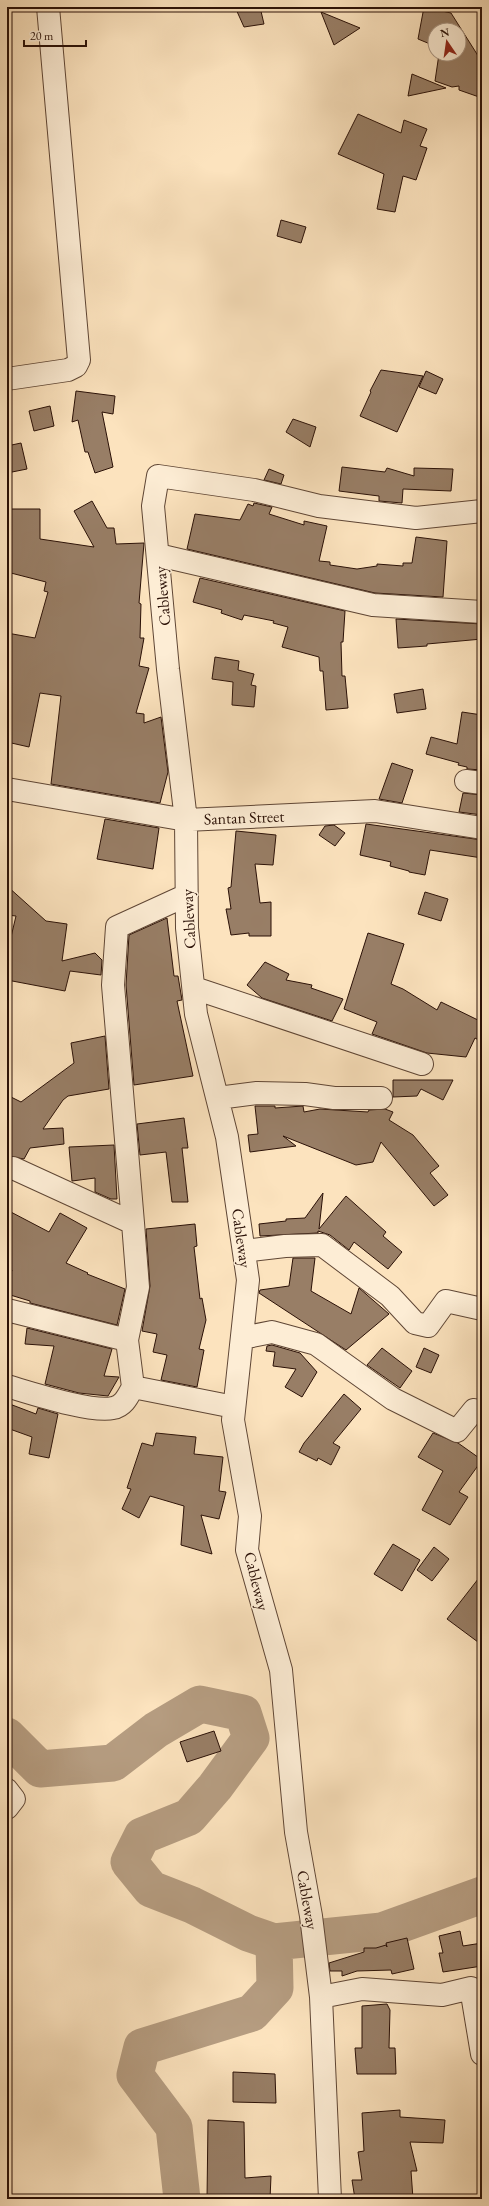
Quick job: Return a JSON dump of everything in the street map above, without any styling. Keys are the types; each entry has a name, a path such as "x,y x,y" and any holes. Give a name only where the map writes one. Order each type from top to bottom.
{"street":[{"path":"7,379 68,370 76,366 79,360 48,7"},
{"name":"Cableway","path":"330,2199 321,1997 311,1916 296,1832 289,1771 281,1670 247,1550 250,1516 233,1420 248,1280 227,1137 196,1014 187,928 186,820 168,669 153,506 158,476 254,490 319,506 409,517 482,511"},
{"path":"158,556 373,605 482,612"},
{"name":"Santan Street","path":"7,789 186,820 375,811 482,828"},
{"path":"7,1386 95,1409 114,1408 126,1401 133,1387 127,1340 138,1287 113,985 117,927 187,895"},
{"path":"194,988 422,1064"},
{"path":"218,1098 257,1093 305,1094 334,1098 381,1098"},
{"path":"13,1168 133,1223"},
{"path":"244,1251 285,1246 322,1245 390,1296 415,1323 428,1326 446,1302 482,1309"},
{"path":"7,1310 127,1340"},
{"path":"242,1338 272,1332 316,1344 393,1399 457,1431 474,1410"},
{"path":"133,1387 234,1407"},
{"path":"7,1790 14,1799 7,1808"},
{"path":"321,1997 362,1989 442,1994 471,1988 482,2054"}],"building":[{"path":"235,7 260,7 264,24 244,27"},
{"path":"424,7 451,13 457,22 427,22 427,43 418,39"},
{"path":"321,12 360,28 334,45"},
{"path":"467,38 482,62 482,98 459,90 459,86 452,87 435,81 438,62 467,62"},
{"path":"412,74 446,88 408,96"},
{"path":"358,114 401,133 404,120 427,129 420,146 427,148 416,180 403,176 395,212 377,209 384,174 338,154"},
{"path":"281,220 306,227 301,243 277,236"},
{"path":"381,370 423,376 397,432 360,416 371,392 370,391"},
{"path":"426,371 443,379 436,394 419,387"},
{"path":"76,391 115,396 113,414 102,412 113,467 95,473 88,452 85,452 78,420 72,422"},
{"path":"50,406 54,426 34,431 29,411"},
{"path":"293,419 316,427 310,447 286,432"},
{"path":"21,443 27,469 7,473 7,446"},
{"path":"342,467 385,472 387,468 414,476 414,468 453,469 451,491 403,489 402,503 379,501 379,496 339,491"},
{"path":"269,469 284,475 281,484 264,480"},
{"path":"92,501 107,528 114,528 116,544 144,543 139,603 141,604 140,638 144,638 139,666 149,668 136,713 144,714 144,723 161,717 168,772 160,803 51,784 61,696 40,693 29,747 7,742 7,633 35,638 48,592 44,591 46,582 7,572 7,509 40,509 40,539 94,547 74,511"},
{"path":"254,503 272,507 269,514 304,525 304,521 327,526 319,561 330,562 330,565 357,569 377,566 377,564 403,566 403,563 412,563 416,537 447,541 443,597 375,593 187,549 195,514 240,520 248,504 253,506"},
{"path":"200,578 345,611 343,642 341,642 342,676 345,676 348,708 326,710 323,671 320,671 319,657 282,647 288,627 273,623 274,621 244,615 242,620 221,613 222,610 193,602"},
{"path":"396,619 482,624 482,639 398,648"},
{"path":"215,657 239,661 238,670 254,674 251,685 256,686 254,707 232,705 233,682 212,679"},
{"path":"423,689 426,709 397,713 394,694"},
{"path":"462,712 482,715 480,733 482,734 482,770 467,769 467,767 458,765 459,763 426,754 431,737 457,744"},
{"path":"392,763 413,770 402,803 379,799"},
{"path":"463,793 482,795 482,815 459,812"},
{"path":"105,819 159,828 153,869 97,859"},
{"path":"366,824 482,840 482,858 430,850 425,875 409,872 390,866 391,862 360,855"},
{"path":"334,825 345,833 335,846 319,835 325,826"},
{"path":"236,831 276,835 273,865 255,864 260,903 271,902 271,936 249,936 249,933 231,935 226,909 231,909 228,888 231,887"},
{"path":"7,886 46,921 67,924 62,961 95,953 102,960 101,975 70,971 65,991 7,980 7,954 16,916 7,915"},
{"path":"425,892 448,899 441,921 418,914"},
{"path":"167,918 174,976 178,976 182,1000 177,1001 193,1076 134,1085 126,985 129,935"},
{"path":"368,933 404,944 391,984 403,989 437,1010 441,1002 482,1022 482,1042 475,1038 466,1057 427,1053 372,1034 377,1022 344,1009"},
{"path":"265,962 289,974 286,980 312,985 311,988 343,999 332,1021 262,998 247,985"},
{"path":"105,1036 109,1089 68,1096 63,1100 43,1129 63,1128 64,1144 30,1148 24,1159 7,1156 7,1095 21,1102 74,1063 71,1043"},
{"path":"393,1080 453,1080 443,1100 421,1089 417,1096 393,1097"},
{"path":"255,1106 275,1106 275,1108 303,1106 304,1112 320,1109 368,1112 369,1110 385,1109 393,1112 389,1120 413,1135 439,1166 430,1173 448,1195 434,1206 381,1142 373,1162 356,1165 283,1136 296,1146 250,1152 248,1135 258,1134"},
{"path":"184,1118 188,1148 182,1148 188,1202 172,1202 166,1152 140,1155 137,1124"},
{"path":"114,1145 117,1199 111,1199 95,1192 95,1178 72,1181 69,1147"},
{"path":"323,1193 319,1229 346,1196 386,1232 383,1236 402,1252 388,1269 354,1242 349,1250 330,1235 318,1231 318,1233 260,1236 259,1224 286,1221 286,1219 305,1218"},
{"path":"7,1210 49,1232 60,1213 87,1228 66,1263 88,1273 87,1274 125,1289 117,1325 30,1303 30,1301 7,1294 7,1286 12,1270 7,1267"},
{"path":"195,1224 197,1246 194,1247 200,1299 202,1298 206,1320 199,1349 204,1350 197,1387 161,1380 167,1355 153,1352 157,1334 142,1331 150,1286 146,1229"},
{"path":"293,1258 315,1258 311,1291 351,1314 359,1288 389,1314 346,1350 259,1293 260,1290 289,1286"},
{"path":"27,1328 112,1349 104,1376 119,1377 108,1396 79,1393 45,1384 54,1346 25,1344"},
{"path":"272,1345 300,1353 317,1372 302,1397 285,1387 296,1369 273,1366 275,1352 266,1351 267,1346"},
{"path":"382,1348 412,1371 400,1388 367,1365"},
{"path":"424,1348 439,1355 431,1373 416,1367"},
{"path":"344,1394 361,1409 333,1443 340,1447 331,1465 318,1458 317,1461 299,1452 304,1443"},
{"path":"7,1403 36,1414 38,1408 58,1414 49,1458 29,1454 32,1437 7,1428"},
{"path":"156,1433 196,1437 194,1454 223,1457 219,1491 226,1492 219,1519 201,1515 212,1554 181,1545 184,1506 150,1496 139,1518 122,1509 131,1489 127,1488 142,1443 153,1446"},
{"path":"433,1433 458,1443 482,1460 459,1492 468,1497 450,1525 422,1510 443,1471 418,1457"},
{"path":"393,1544 420,1560 402,1591 374,1574"},
{"path":"434,1547 449,1559 432,1581 417,1570"},
{"path":"482,1574 482,1645 447,1619"},
{"path":"214,1731 221,1751 187,1762 180,1742"},
{"path":"460,1931 463,1946 482,1943 482,1966 443,1972 439,1953 443,1953 439,1936"},
{"path":"407,1938 414,1969 392,1974 391,1970 357,1971 342,1976 342,1971 330,1971 329,1963 364,1952 364,1948 376,1948 386,1945 387,1947 386,1943"},
{"path":"387,2004 390,2010 389,2048 395,2048 396,2074 357,2074 355,2048 362,2048 362,2006"},
{"path":"233,2072 275,2074 276,2103 233,2102"},
{"path":"400,2110 400,2117 445,2120 443,2143 410,2142 417,2171 411,2171 413,2199 355,2199 352,2180 362,2180 358,2152 364,2151 362,2113"},
{"path":"208,2120 244,2122 245,2178 271,2176 270,2199 207,2199"}],"waterway":[{"path":"7,1736 40,1769 113,1763 156,1730 200,1704 243,1713 251,1738 215,1787 189,1817 142,1836 129,1862 151,1889 192,1905 248,1933 274,1942 382,1931 482,1895"},
{"path":"182,2199 174,2127 135,2075 142,2047 252,2013 275,1988 274,1942"}]}
